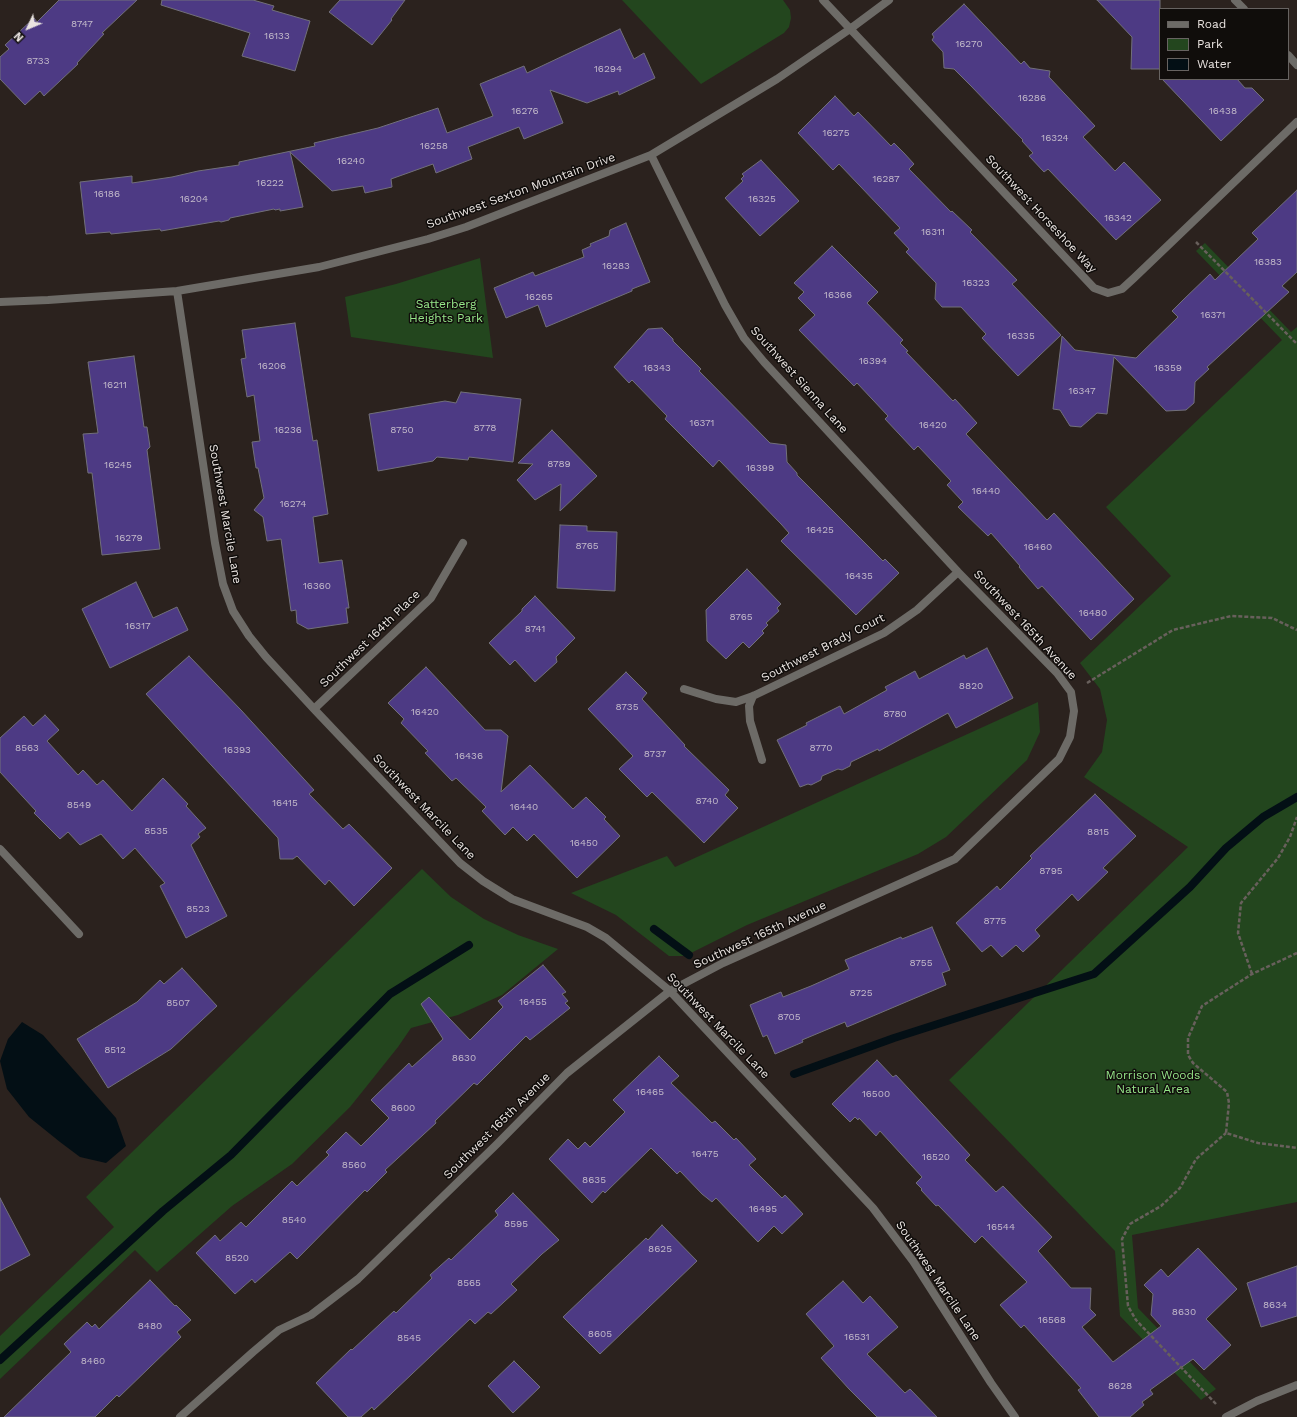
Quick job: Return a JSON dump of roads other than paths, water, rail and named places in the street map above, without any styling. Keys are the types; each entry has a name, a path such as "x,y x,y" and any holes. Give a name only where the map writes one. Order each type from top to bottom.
{"street":[{"name":"Southwest Horseshoe Way","path":"823,0 1094,288 1108,293 1122,289 1297,122"},
{"name":"Southwest Sexton Mountain Drive","path":"0,302 177,291 319,267 428,239 466,227 651,155 777,79 850,29 889,0"},
{"path":"1235,0 1243,8"},
{"path":"1289,56 1297,65"},
{"name":"Southwest Sienna Lane","path":"651,155 725,305 744,338 769,368 958,572"},
{"name":"Southwest Marcile Lane","path":"177,291 215,543 223,584 233,611 249,636 266,657 314,709 460,863 483,881 512,898 588,927 606,938 670,991 873,1208 914,1261 991,1383 1015,1417"},
{"name":"Southwest 164th Place","path":"314,709 430,598 463,543"},
{"name":"Southwest 165th Avenue","path":"180,1417 279,1330 311,1315 358,1279 567,1074 670,991 723,963 955,859 1059,759 1070,737 1074,711 1071,692 1057,673 958,572"},
{"name":"Southwest Brady Court","path":"684,689 716,699 736,702 753,696 884,632 917,610 958,572"},
{"name":"Southwest Brady Court","path":"753,696 749,706 750,721 762,760"},
{"path":"0,849 79,934"},
{"path":"1226,1416 1257,1401 1297,1385"}],"water":[{"path":"22,1022 43,1035 116,1118 126,1146 106,1163 80,1157 29,1117 7,1089 0,1061 8,1039"}],"waterway":[{"path":"794,1074 894,1038 1094,974 1190,887 1226,848 1263,817 1297,797"},
{"path":"654,929 689,955"},
{"path":"0,1360 163,1211 231,1155 390,994 469,945"}],"park label":[{"name":"Satterberg Heights Park","path":"446,311"},
{"name":"Morrison Woods Natural Area","path":"1153,1082"}]}
